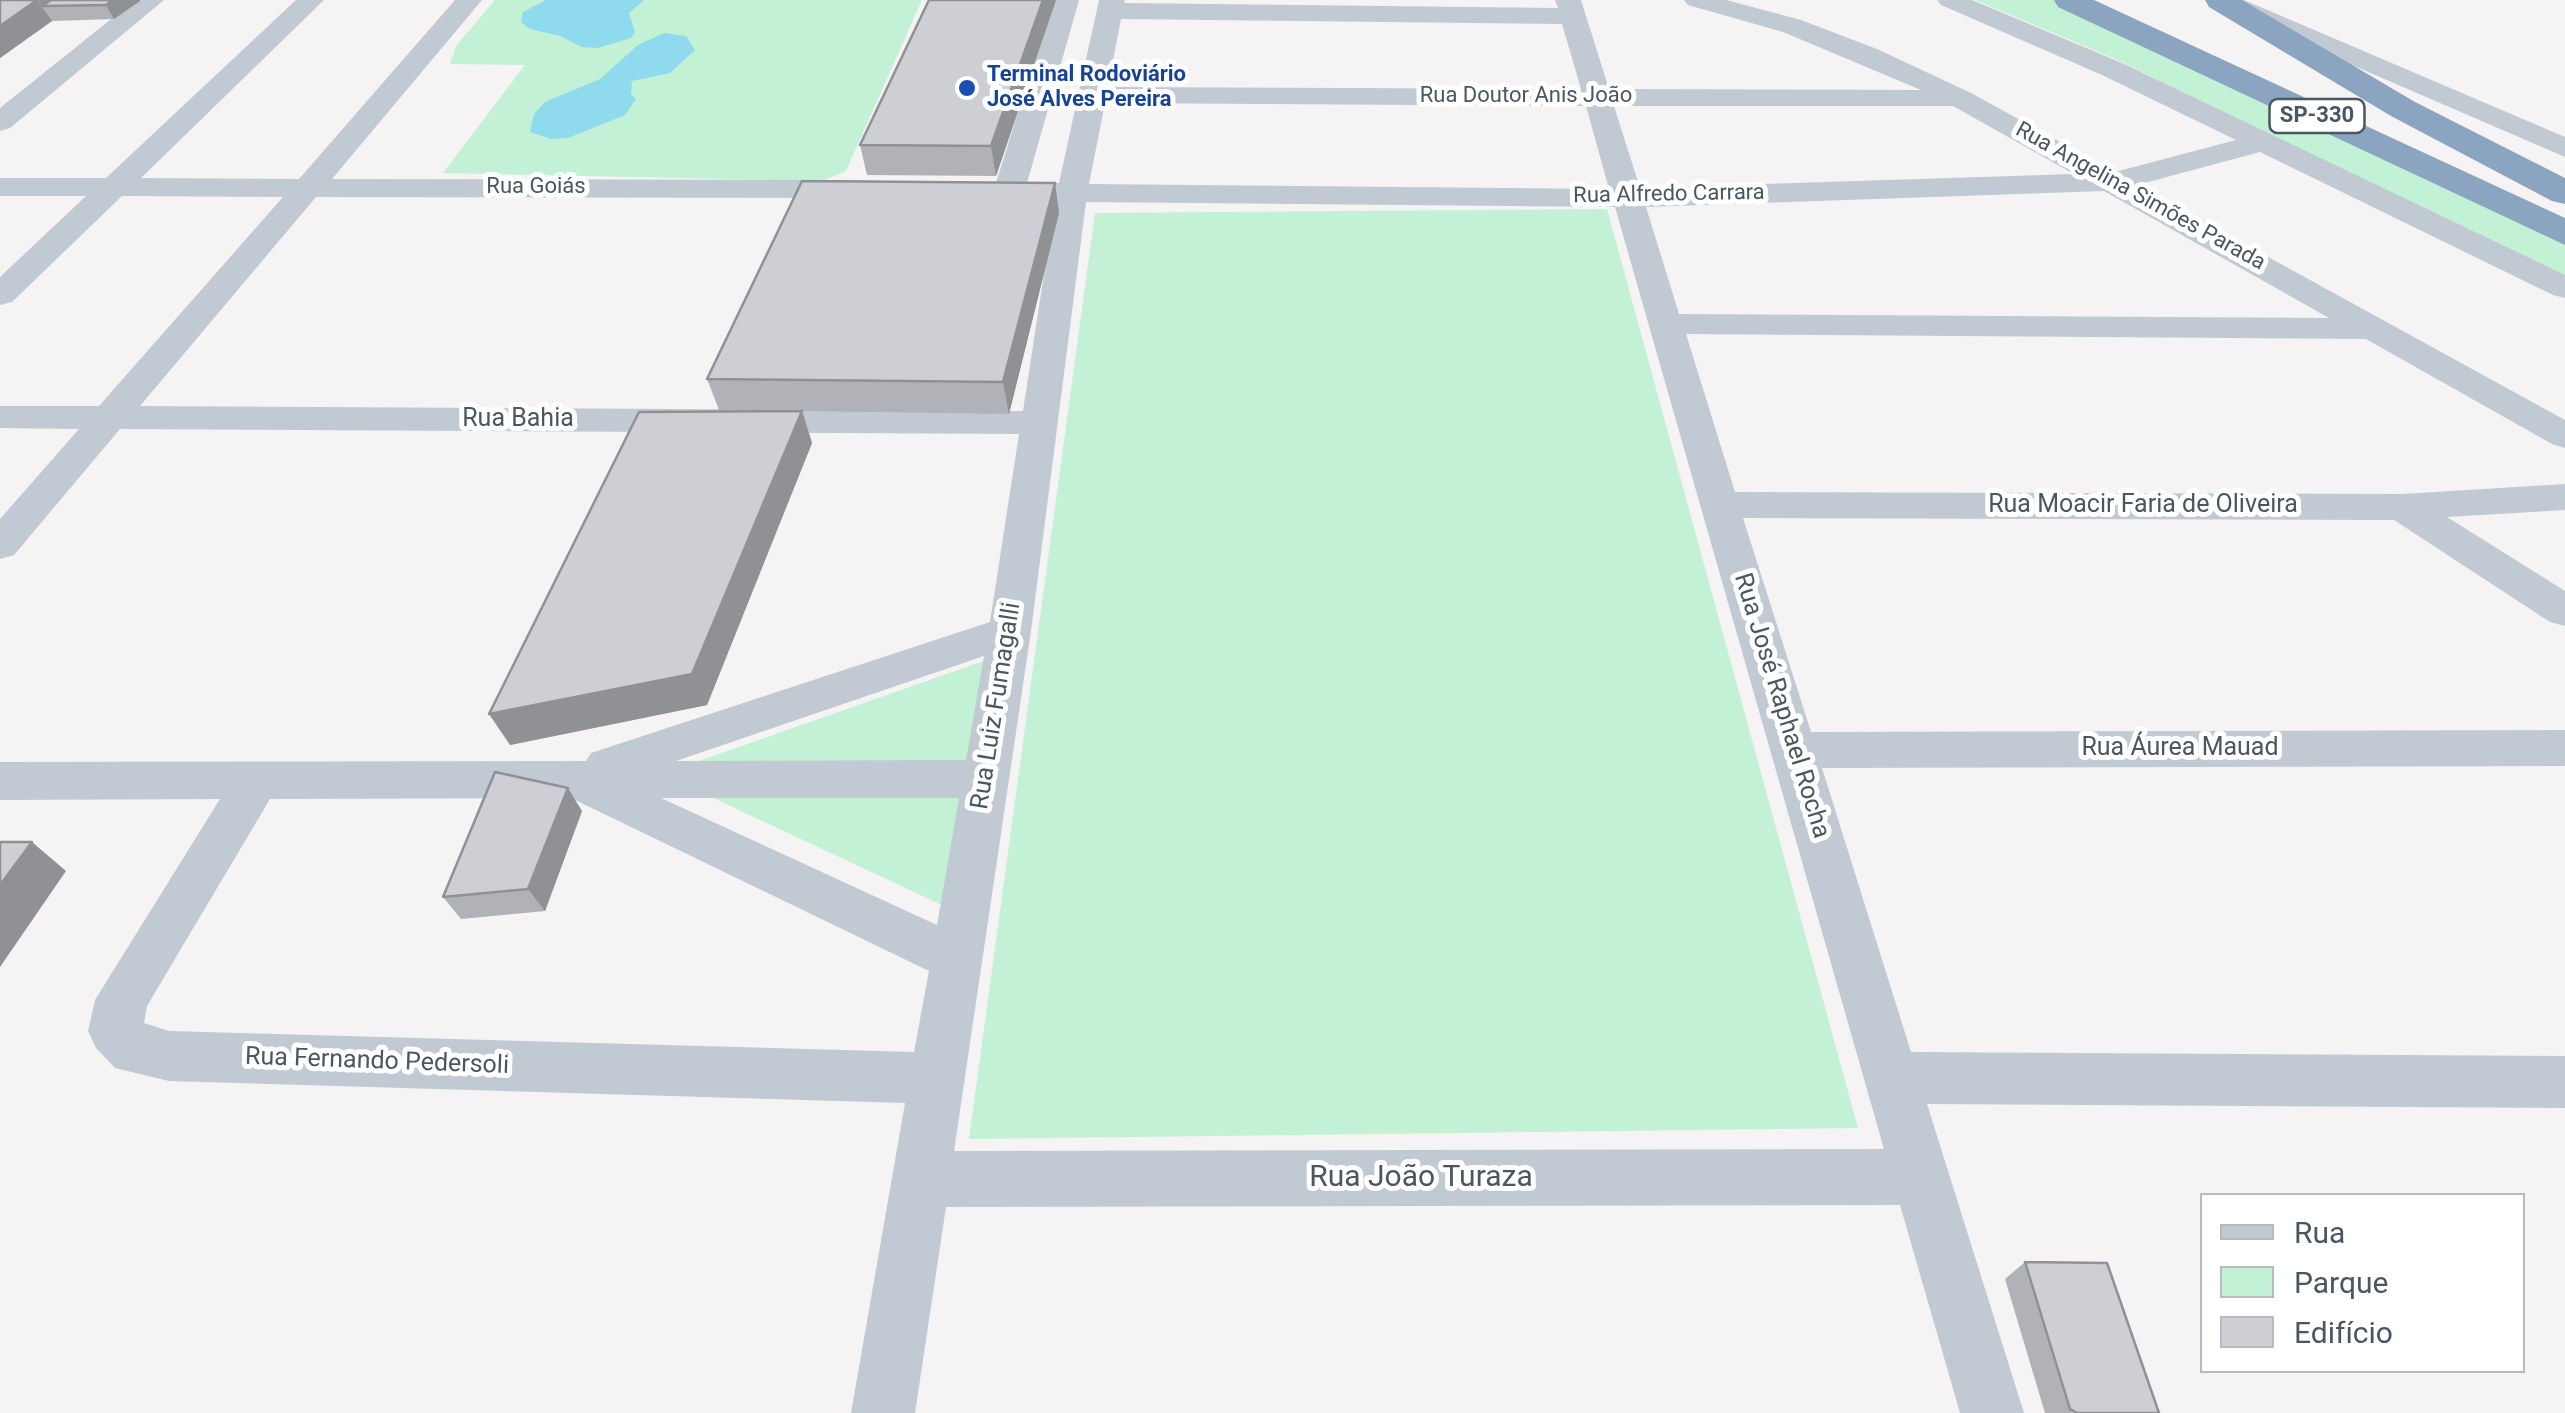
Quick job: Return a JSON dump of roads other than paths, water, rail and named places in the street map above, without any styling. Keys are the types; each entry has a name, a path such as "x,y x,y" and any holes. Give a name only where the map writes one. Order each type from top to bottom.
{"highway":[{"name":"SP-330","path":"2066,0 2124,10 2565,194"},
{"path":"2221,0 2403,109 2565,194"},
{"name":"SP-330","path":"2124,10 2565,233"}],"street":[{"path":"0,122 151,0"},
{"path":"0,295 311,0"},
{"path":"0,545 469,0"},
{"path":"1009,192 1066,0"},
{"name":"Rua Angelina Simões Parada","path":"1697,0 1792,26 1868,55 1961,99 2565,436"},
{"path":"1950,0 2112,69 2565,288"},
{"path":"2221,0 2565,148"},
{"path":"1111,6 1571,8"},
{"name":"Rua Luiz Fumagalli","path":"883,1413 1010,631 1036,422 1072,193 1111,6"},
{"name":"Rua José Raphael Rocha","path":"1571,8 1992,1413"},
{"name":"Rua Doutor Anis João","path":"1092,96 1961,99"},
{"name":"Rua Alfredo Carrara","path":"1072,193 1629,198 2114,182 2260,143"},
{"path":"848,189 864,155"},
{"name":"Rua Goiás","path":"0,187 307,185 888,190"},
{"path":"975,192 1072,193"},
{"path":"1667,324 2378,329"},
{"name":"Rua Bahia","path":"0,418 1036,422"},
{"name":"Rua Moacir Faria de Oliveira","path":"1721,504 2402,507 2565,497"},
{"path":"2402,507 2565,610"},
{"path":"572,778 1010,631"},
{"name":"Rua Áurea Mauad","path":"1794,750 2565,748"},
{"path":"572,778 956,958"},
{"path":"0,781 986,778"},
{"name":"Rua Fernando Pedersoli","path":"257,780 122,1000 116,1031 134,1050 169,1056 937,1078"},
{"path":"1893,1078 2565,1082"},
{"name":"Rua João Turaza","path":"920,1180 1922,1177"}],"water":[{"path":"546,0 644,0 629,13 635,32 631,38 598,48 582,47 560,36 530,29 521,22 523,12"},
{"path":"664,33 686,36 695,50 670,73 632,81 631,94 636,99 625,115 568,138 551,139 530,132 534,114 545,102 600,79 638,45"}],"place":[{"name":"Terminal Rodoviário José Alves Pereira","path":"967,88"}]}
